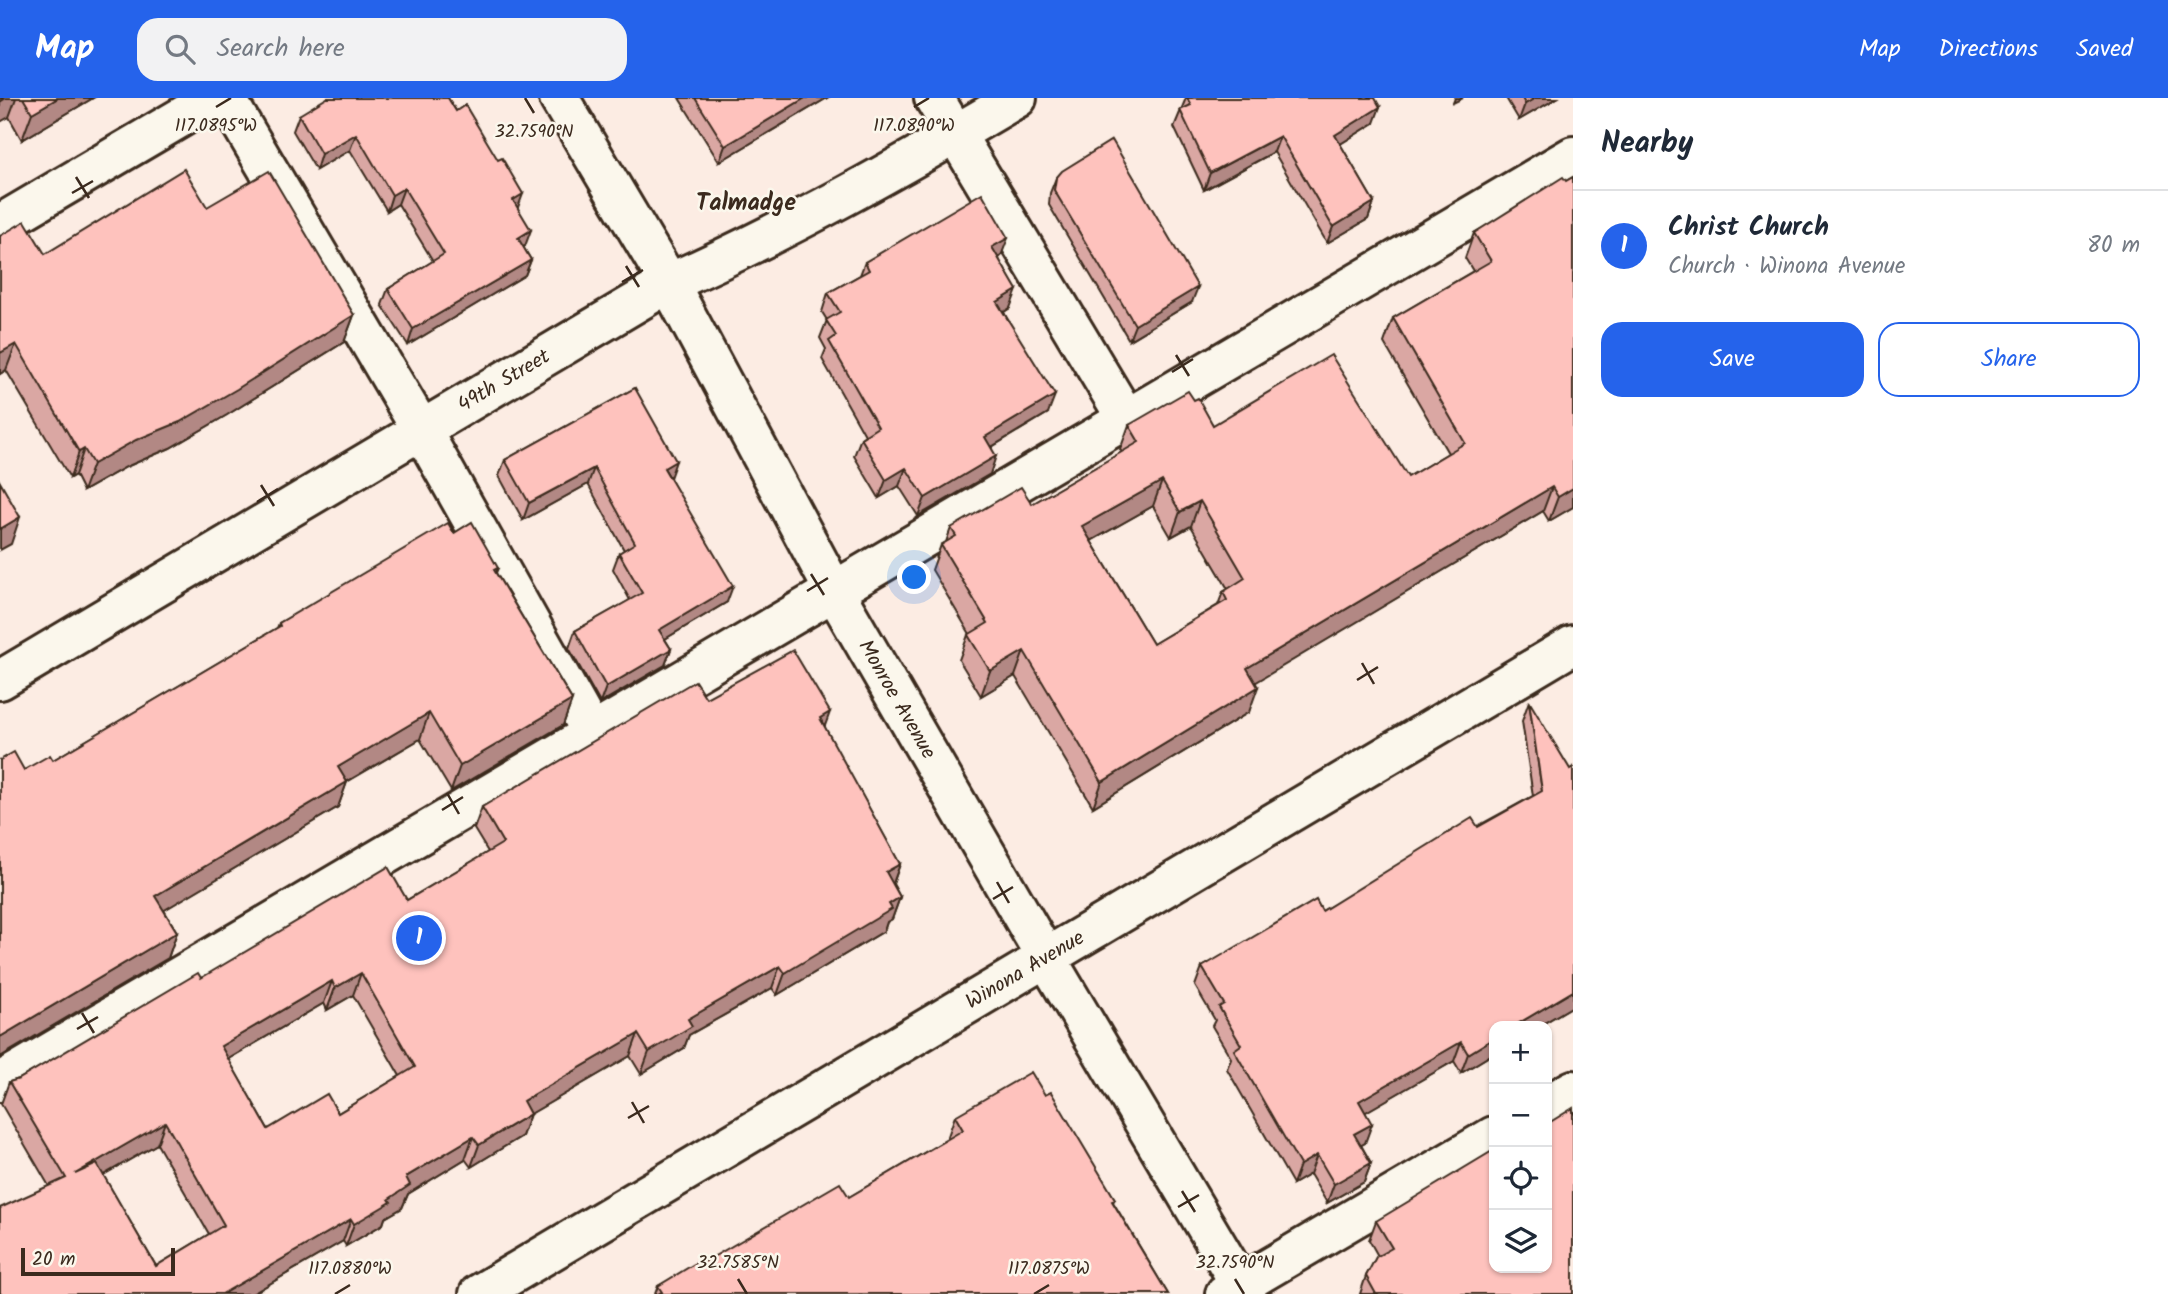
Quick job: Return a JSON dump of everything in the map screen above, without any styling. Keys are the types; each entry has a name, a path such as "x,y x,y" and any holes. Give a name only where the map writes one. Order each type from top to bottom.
{"street":[{"path":"0,224 214,98"},
{"path":"226,98 422,431 592,733"},
{"name":"Monroe Avenue","path":"559,98 669,283 834,591 1237,1291"},
{"path":"934,98 1126,418"},
{"name":"49th Street","path":"0,680 669,283 741,251 1017,98"},
{"path":"0,1082 1573,156"},
{"name":"Winona Avenue","path":"479,1294 1573,645"},
{"path":"1552,1102 1573,1090"},
{"path":"1237,1291 1489,1139"}],"building":[{"path":"23,98 58,98 32,113"},
{"path":"327,98 448,98 456,111 465,105 498,160 502,158 523,194 513,200 531,230 518,238 531,260 413,329 388,289 444,254 404,188 392,195 356,134 321,154 299,115"},
{"path":"695,98 805,98 725,146"},
{"path":"1187,98 1375,98 1380,107 1335,135 1374,202 1333,227 1280,136 1210,173 1180,110 1191,105"},
{"path":"1522,98 1535,98 1525,104"},
{"path":"1112,140 1198,287 1135,325 1054,190 1056,178 1062,171"},
{"path":"184,169 207,207 269,171 354,315 180,422 136,440 93,464 84,449 79,452 16,344 0,353 0,236 25,221 45,254"},
{"path":"1563,177 1566,181 1573,177 1573,488 1558,497 1552,487 1247,668 1258,687 1102,782 1024,651 990,671 968,635 988,623 941,545 956,536 951,528 1021,487 1032,504 1139,442 1129,425 1188,391 1194,400 1198,398 1213,425 1331,355 1408,477 1465,443 1393,318 1491,261 1474,233","holes":["1162,481 1180,512 1200,501 1245,578 1223,592 1227,600 1153,644 1082,526"]},
{"path":"982,193 1008,238 992,247 1017,290 997,302 1055,395 985,437 996,456 925,498 906,468 886,480 861,438 878,427 829,341 836,336 826,320 840,312 828,293 869,270 865,262"},
{"path":"635,388 676,461 664,468 733,586 659,630 671,649 606,687 575,631 642,593 619,553 635,543 594,468 529,503 505,460"},
{"path":"0,482 20,517 0,529"},
{"path":"472,522 498,568 494,570 572,700 460,766 429,713 338,767 347,782 155,896 177,932 0,1037 0,760 14,752 24,770 50,755 53,760 448,523 454,533"},
{"path":"793,650 830,712 820,718 900,864 886,872 900,897 889,904 892,909 785,973 780,966 688,1019 692,1026 649,1052 638,1034 523,1101 530,1114 479,1145 473,1137 406,1177 410,1185 389,1199 391,1202 354,1224 351,1219 222,1294 0,1294 0,1208 66,1178 9,1082 19,1079 198,973 201,978 388,867 407,900 503,843 482,807 695,681 706,698","holes":["361,973 415,1067 338,1113 327,1094 268,1129 221,1046 332,981 335,988","165,1122 224,1225 156,1266 97,1164 75,1174"]},
{"path":"1529,701 1570,769 1573,767 1573,991 1522,1021 1489,1021 1489,1041 1468,1054 1461,1042 1359,1101 1372,1124 1354,1134 1371,1163 1334,1184 1317,1155 1300,1165 1234,1050 1241,1045 1219,1007 1224,1004 1202,967 1316,900 1322,911 1472,818 1478,827 1542,791"},
{"path":"1031,1072 1045,1095 1051,1092 1168,1294 658,1294 662,1292 658,1286 840,1183 849,1197 963,1130 955,1116"},
{"path":"1573,1108 1573,1294 1376,1294 1366,1276 1376,1257 1392,1248 1376,1221 1489,1153 1489,1273 1552,1273 1552,1121"}],"place":[{"name":"Christ Church","path":"419,938"}],"district":[{"name":"Talmadge","path":"746,203"}]}
